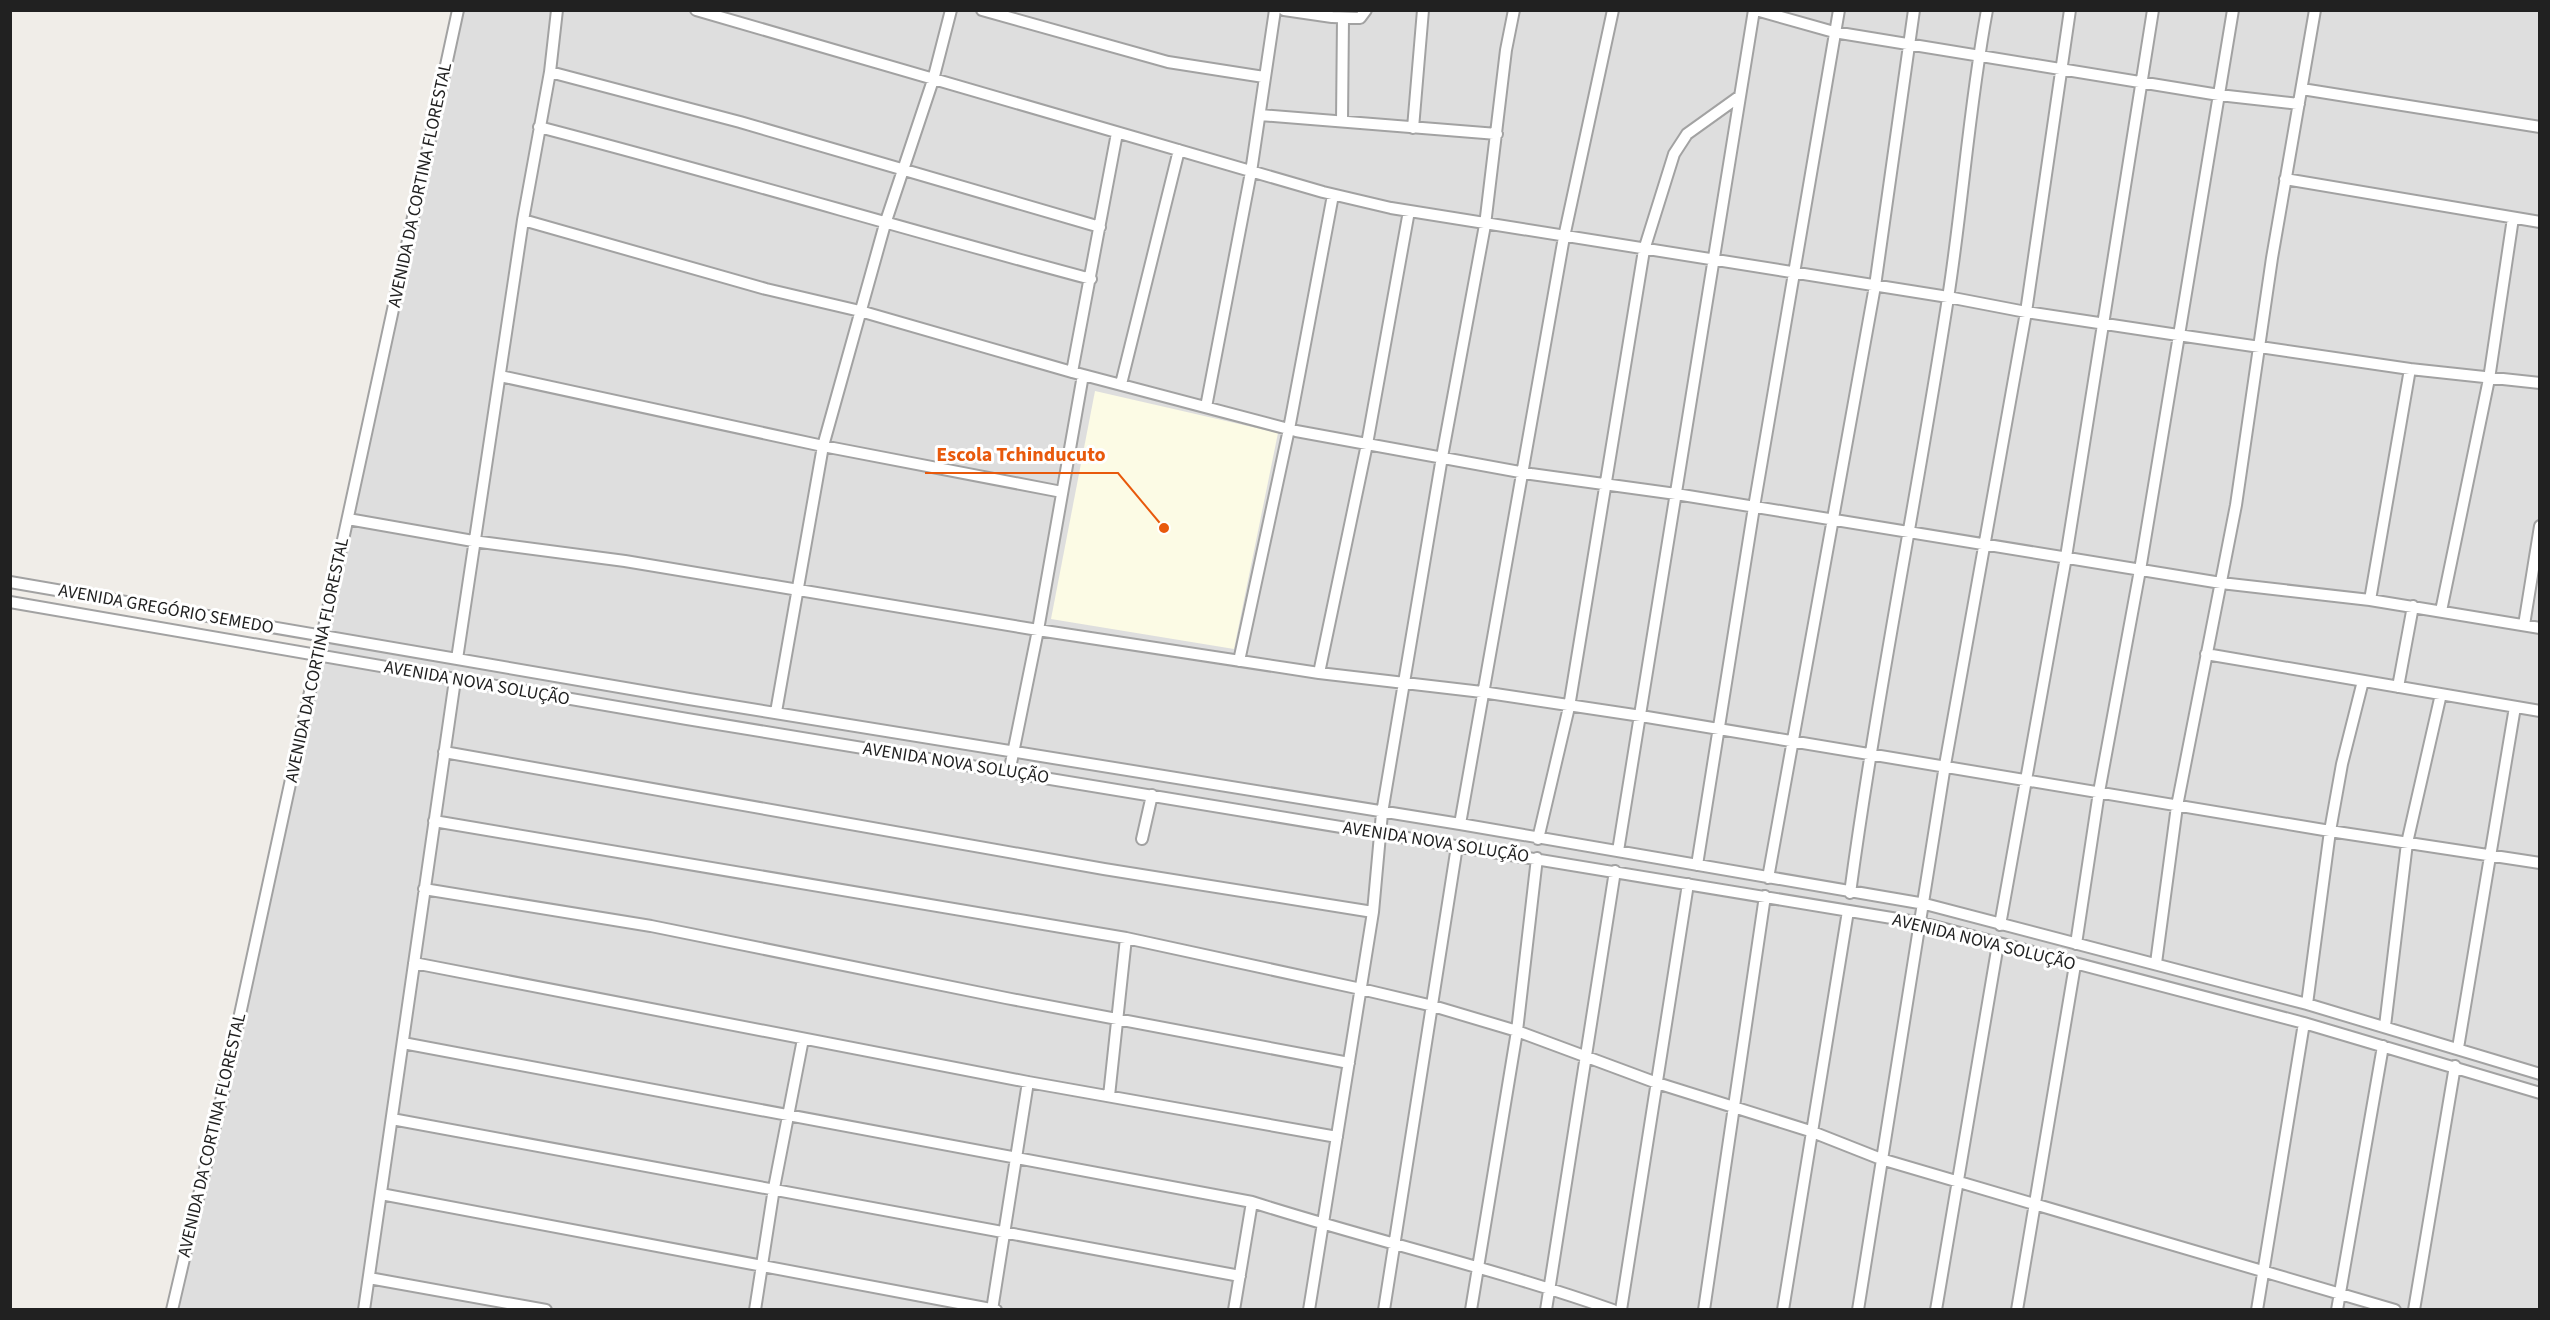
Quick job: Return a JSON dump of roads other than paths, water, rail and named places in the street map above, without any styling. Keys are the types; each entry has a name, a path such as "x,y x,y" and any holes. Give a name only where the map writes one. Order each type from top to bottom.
{"street":[{"name":"AVENIDA DA CORTINA FLORESTAL","path":"172,1310 318,657 458,10"},
{"path":"457,659 523,220 550,72 557,10"},
{"path":"696,10 1251,172 1333,195 1409,212 1948,297 2104,324 2410,369 2540,384"},
{"path":"776,712 800,590 823,446 885,224 933,80 951,10"},
{"path":"982,10 1168,62 1264,77"},
{"path":"1206,407 1251,172 1275,10"},
{"path":"1284,10 1342,18 1360,18 1366,10"},
{"path":"1413,128 1423,10"},
{"path":"1309,1310 1373,912 1382,813 1406,683 1442,457 1485,225 1506,50 1514,10"},
{"path":"1460,824 1564,237 1613,10"},
{"path":"1618,851 1755,10 1834,32 2219,95 2299,104"},
{"path":"1697,865 1754,507 1839,10"},
{"path":"1768,878 1875,286 1914,10"},
{"path":"1850,893 1869,753 1948,297 1978,56 1987,10"},
{"path":"1858,1310 1881,1159 1922,923 1945,765 2026,312 2070,10"},
{"path":"2000,925 2066,557 2153,10"},
{"path":"2076,945 2099,792 2140,570 2233,10"},
{"path":"2156,963 2177,806 2249,426 2285,179 2314,10"},
{"path":"1342,18 1342,121"},
{"path":"550,72 740,122 903,172 1100,227"},
{"path":"2302,89 2540,127"},
{"path":"1538,839 1569,707 1644,250 1674,154 1687,134 1740,96"},
{"path":"1260,115 1497,135"},
{"path":"539,127 707,171 885,224 1091,279"},
{"path":"1009,773 1038,630 1062,492 1091,279 1117,133"},
{"path":"1121,384 1179,150"},
{"path":"2285,179 2540,222"},
{"path":"1239,661 1288,429 1333,195"},
{"path":"1319,674 1367,444 1409,212"},
{"path":"2441,611 2489,379 2513,218"},
{"path":"523,220 766,289 860,311 1077,373 1288,429 1521,472 1677,494 2221,583 2413,606 2540,628"},
{"path":"2370,600 2410,369"},
{"path":"500,376 823,446 1062,492"},
{"path":"348,519 473,541 625,561 1319,674 1482,692 1569,707 1641,716 1945,765 2177,806 2540,863"},
{"path":"2523,625 2540,526"},
{"name":"AVENIDA GREGÓRIO SEMEDO","path":"10,582 322,636"},
{"name":"AVENIDA GREGÓRIO SEMEDO","path":"10,602 318,657"},
{"path":"2398,687 2413,606"},
{"name":"AVENIDA NOVA SOLUÇÃO","path":"322,636 1012,753 1460,824 1850,893 1925,904 2307,1004 2540,1074"},
{"path":"2206,654 2540,711"},
{"name":"AVENIDA NOVA SOLUÇÃO","path":"318,657 1922,923 2075,965 2304,1023 2540,1093"},
{"path":"364,1310 455,680"},
{"path":"2307,1004 2330,831 2342,764 2363,681"},
{"path":"2385,1026 2407,843 2440,694"},
{"path":"2458,1048 2515,707"},
{"path":"444,752 1104,869 1373,912"},
{"path":"1142,839 1152,795"},
{"path":"434,821 1126,938 1433,1006 1517,1031 1657,1083 1810,1131 1881,1159 2396,1310"},
{"path":"1384,1310 1457,846"},
{"path":"1471,1310 1517,1031 1537,858"},
{"path":"1546,1310 1616,871"},
{"path":"1621,1310 1688,884"},
{"path":"424,889 651,926 1349,1063"},
{"path":"1704,1310 1765,896"},
{"path":"1782,1310 1848,910"},
{"path":"1109,1096 1126,938"},
{"path":"1936,1310 1998,944"},
{"path":"414,963 1028,1082 1337,1137"},
{"path":"2017,1310 2075,965"},
{"path":"2257,1310 2304,1023"},
{"path":"755,1310 774,1188 803,1039"},
{"path":"403,1043 1017,1156 1252,1202 1395,1245 1550,1287 1612,1310"},
{"path":"2337,1310 2383,1046"},
{"path":"2414,1310 2454,1066"},
{"path":"381,1194 994,1309 1028,1082"},
{"path":"392,1119 1240,1276"},
{"path":"1234,1310 1252,1202"},
{"path":"369,1278 546,1310"}],"place":[{"name":"Escola Tchinducuto","path":"1164,528"}]}
